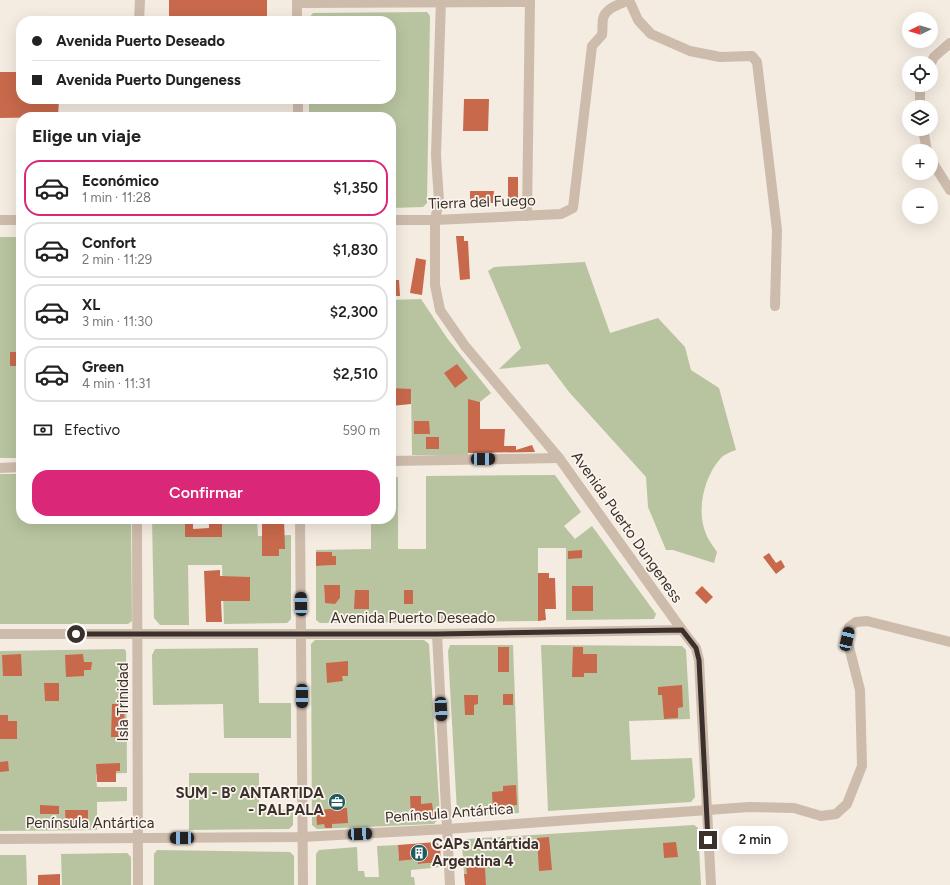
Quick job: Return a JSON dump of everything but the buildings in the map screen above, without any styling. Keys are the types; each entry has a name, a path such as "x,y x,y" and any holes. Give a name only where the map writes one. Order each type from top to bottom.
{"street":[{"path":"139,16 140,0"},
{"path":"629,0 638,20 651,34 690,51 720,57 752,56 757,62 777,230 775,306"},
{"name":"Tierra del Fuego","path":"396,220 435,220 561,214 573,208 592,46 602,35 605,13 612,7 629,0"},
{"path":"297,16 297,1 530,1 527,216"},
{"name":"Avenida Puerto Dungeness","path":"441,1 436,154 439,201 435,220 435,284 440,310 465,346 559,458 696,648 699,660 711,885"},
{"path":"935,56 950,43"},
{"path":"938,171 950,190"},
{"path":"0,220 16,220"},
{"path":"396,461 559,458"},
{"path":"0,468 16,467"},
{"name":"Isla Trinidad","path":"137,524 138,885"},
{"path":"300,524 303,885"},
{"name":"Península Antártica","path":"0,839 302,837 447,829 707,811 748,806 794,808 821,816 836,814 847,804 862,766 860,690 847,639 849,627 856,622 867,621 950,642"},
{"name":"Avenida Puerto Deseado","path":"0,634 437,634 682,630"},
{"path":"437,634 450,885"}],"green space":[{"path":"427,12 430,16 427,203 423,207 396,208 396,112 309,112 309,104 396,104 396,16 311,16 313,13"},
{"path":"0,237 16,237 16,458 0,458"},
{"path":"585,262 610,333 658,318 685,347 691,370 719,388 736,450 723,456 714,466 703,495 703,525 707,536 717,552 714,563 673,550 666,550 648,507 646,477 569,392 548,364 499,369 521,348 488,271 494,267"},
{"path":"421,299 447,338 491,393 480,402 468,400 468,455 412,455 411,390 396,388 396,300"},
{"path":"0,474 16,474 16,524 131,524 132,621 128,624 0,624"},
{"path":"555,475 581,512 564,526 575,539 592,526 656,614 654,619 566,620 566,548 538,548 538,621 320,623 316,620 316,566 336,565 336,556 332,556 331,552 316,552 316,550 371,549 371,524 396,524 396,477 398,477 398,549 426,549 426,476","holes":["324,585 340,585 340,598 335,603 325,603"]},
{"path":"152,524 185,524 185,536 222,536 222,524 257,524 258,536 291,535 291,619 287,623 224,624 222,565 188,565 189,625 160,625 154,618"},
{"path":"315,640 424,640 429,644 440,817 434,824 317,829 312,825 311,644"},
{"path":"450,645 513,645 519,813 464,816 457,812 448,651"},
{"path":"541,645 682,646 686,650 690,719 629,721 631,760 692,758 695,797 691,802 548,811"},
{"path":"258,648 259,703 291,703 291,738 224,738 223,704 153,705 152,655 155,649"},
{"path":"124,649 126,651 127,773 96,774 97,787 127,787 127,801 97,802 97,830 0,831 0,651"},
{"path":"189,773 259,773 259,811 293,810 293,825 289,829 189,830"},
{"path":"694,825 698,828 701,885 486,885 486,880 477,873 464,874 462,844 466,839"},
{"path":"398,845 399,861 417,859 419,864 441,862 441,867 411,870 411,877 414,877 415,885 316,885 316,854 319,850 357,847 358,871 364,871 365,877 379,877 377,846"},
{"path":"157,850 290,852 294,856 294,885 154,885 154,854"},
{"path":"127,853 131,857 131,885 62,885 61,854"},
{"path":"0,855 26,855 27,885 0,885"}],"place":[{"name":"SUM - Bº ANTARTIDA - PALPALA","path":"337,802"},
{"name":"CAPs Antártida Argentina 4","path":"419,853"}],"route":[{"path":"76,634 437,634 682,630 696,648 699,660 708,840"}]}
